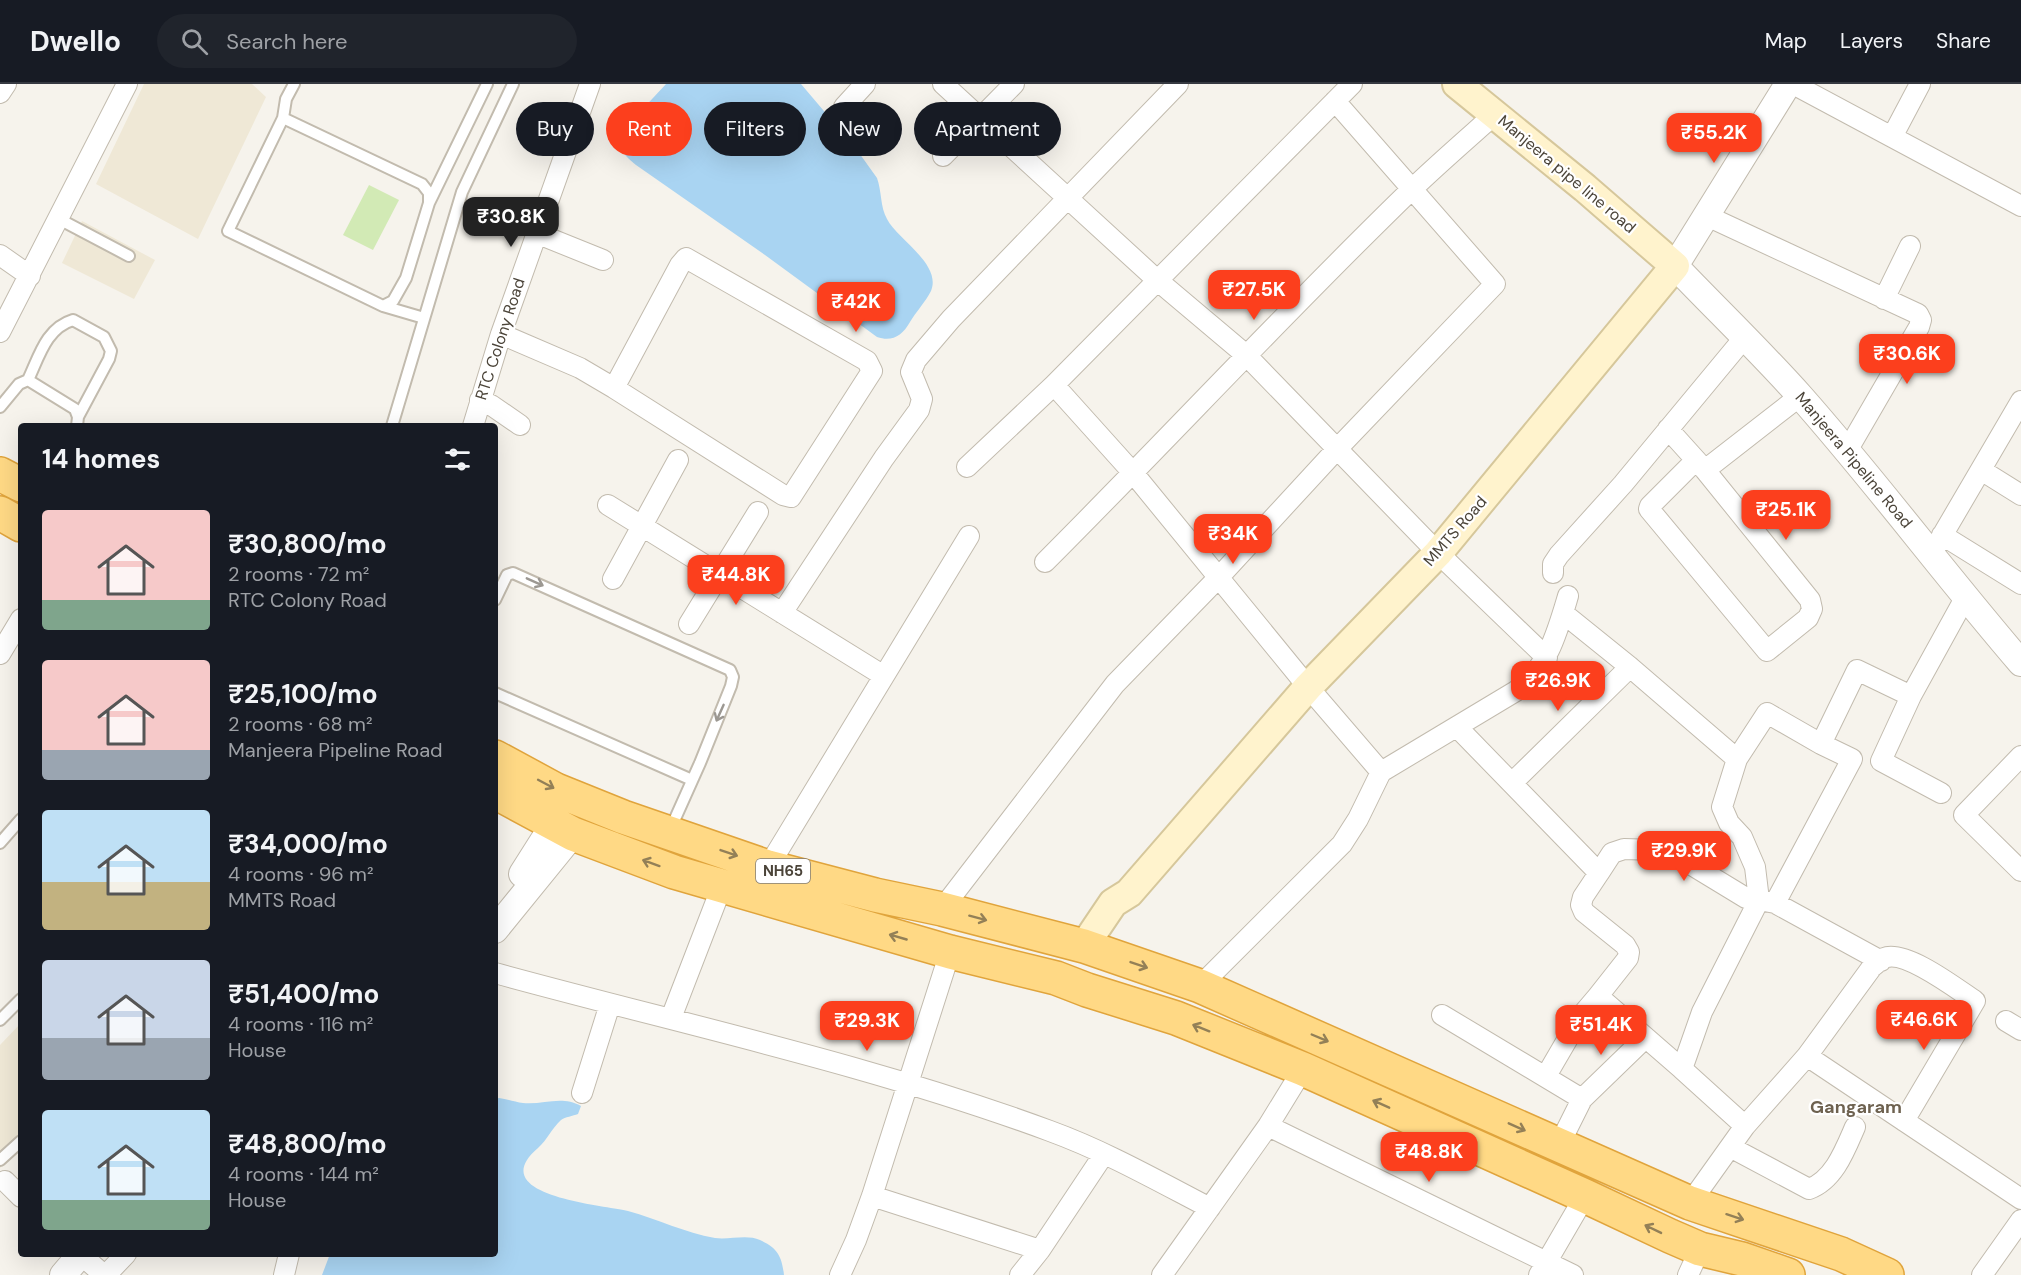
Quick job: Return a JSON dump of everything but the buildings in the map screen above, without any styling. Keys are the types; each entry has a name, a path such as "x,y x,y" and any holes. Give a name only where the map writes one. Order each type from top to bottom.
{"highway":[{"path":"0,474 18,483"},
{"path":"0,513 18,523"},
{"name":"NH65","path":"498,759 556,790 623,817 768,867 1094,949 1200,986 1690,1203 1840,1254 1887,1275"},
{"name":"NH65","path":"498,794 562,829 674,872 950,952 1056,978 1176,1018 1303,1069 1670,1236 1694,1262 1742,1259 1788,1275"},
{"path":"810,912 818,880"}],"main road":[{"name":"Manjeera pipe line road","path":"1457,84 1675,266"},
{"name":"MMTS Road","path":"1094,949 1113,903 1129,893 1308,687 1438,554 1675,266"}],"street":[{"path":"0,93 6,84"},
{"path":"0,332 60,219 127,84"},
{"name":"RTC Colony Road","path":"474,423 501,334 590,84"},
{"path":"849,102 865,84"},
{"path":"943,84 962,102"},
{"path":"997,102 1014,84"},
{"path":"782,613 884,458 919,410 922,399 911,372 916,360 951,320 1178,84"},
{"path":"968,468 1054,386 1352,84"},
{"name":"MMTS Road","path":"1675,266 1788,84"},
{"path":"1793,84 2021,206"},
{"path":"1892,137 1920,84"},
{"path":"942,909 1115,684 1495,284 1335,101"},
{"path":"1045,562 1134,474 1246,355 1412,189 1495,114"},
{"path":"1022,156 1157,280 1246,355 1438,554 1547,658"},
{"path":"1707,216 1918,314 1921,320 1847,451"},
{"path":"536,233 603,260"},
{"path":"1884,299 1910,246"},
{"path":"0,255 30,276"},
{"path":"501,334 580,368 783,495 791,496 872,371 867,361 686,258 680,265 614,388"},
{"name":"Manjeera Pipeline Road","path":"1675,266 1800,396 1847,451 1937,544 1965,598 2021,663"},
{"path":"1553,573 1553,564 1559,555 1623,484 1744,338"},
{"path":"1054,386 1134,474 1308,687 1381,772"},
{"path":"1668,429 1700,465 1810,600 1812,609 1808,618 1767,651 1649,509 1700,465 1800,396"},
{"path":"480,400 520,424"},
{"path":"2021,401 1937,544 2021,584"},
{"path":"613,579 678,460"},
{"path":"1981,470 2021,495"},
{"path":"608,505 884,676"},
{"path":"689,624 758,512"},
{"path":"768,867 969,536"},
{"path":"1941,793 1881,761 1911,696 1965,598"},
{"path":"1200,986 1342,844 1359,819 1381,772 1529,681 1547,658 1566,604 1630,667 1737,759"},
{"path":"0,654 18,624"},
{"path":"1512,783 1630,667"},
{"path":"1821,744 1857,670 1911,696"},
{"path":"1682,1069 1702,1012 1727,958 1767,901 1852,759 1821,744 1767,712 1737,759 1722,807 1729,823 1742,837 1767,901"},
{"path":"1457,727 1599,873"},
{"path":"2021,756 1964,815 2021,871"},
{"path":"498,907 548,833 562,829"},
{"path":"498,925 562,829"},
{"path":"1545,1076 1581,1016 1628,957 1629,952 1625,945 1584,912 1581,905 1583,897 1612,853 1624,849 1672,853 1746,898 1767,901 1881,960"},
{"path":"670,1018 722,886"},
{"path":"840,1275 872,1196 950,952"},
{"path":"1690,1203 1745,1126 1807,1056 1872,967 1885,957 1913,962 1975,1001 1904,1121"},
{"path":"498,974 909,1083 1052,1131 1104,1154 1210,1208"},
{"path":"1598,996 1745,1126"},
{"path":"582,1093 610,1004"},
{"path":"1442,1015 1582,1099"},
{"path":"1559,1146 1582,1099 1645,1038"},
{"path":"1807,1056 2021,1199"},
{"path":"1162,1275 1268,1126 1303,1069"},
{"path":"1268,1126 1543,1268 1573,1275"},
{"path":"1730,1147 1809,1189 1819,1185 1837,1165 1854,1127"},
{"path":"1020,1275 1040,1250 1104,1154"},
{"path":"5,1181 18,1194"},
{"path":"872,1196 1040,1250"},
{"path":"1543,1268 1585,1196"},
{"path":"1982,1275 2021,1220"},
{"path":"63,1275 78,1257"},
{"path":"88,1257 114,1266"},
{"path":"284,1275 288,1257"}],"lane":[{"path":"294,84 286,99 283,118 228,231 382,306 424,318"},
{"path":"382,306 393,301 406,278 429,203 487,84"},
{"path":"393,423 462,192 513,84"},
{"path":"283,118 422,183 429,193 429,203"},
{"path":"60,219 129,256"},
{"path":"0,407 19,384 28,380 49,336 62,323 73,320 104,337 111,351 77,421"},
{"path":"28,380 75,409 77,421"},
{"path":"498,594 507,575 513,573 730,670 733,677 731,686 668,832"},
{"path":"498,694 692,780"},
{"path":"0,843 18,822"},
{"path":"0,1020 18,1002"},
{"path":"0,1160 18,1144"}],"shaded area":[{"path":"144,84 252,84 266,97 198,239 96,184"},
{"path":"82,221 155,260 134,299 62,263"},
{"path":"18,1026 18,1151 0,1168 0,1045"}],"green space":[{"path":"369,185 399,200 373,250 343,235"}],"water":[{"path":"666,84 801,84 818,104 818,156 861,156 877,178 887,219 917,252 930,271 933,281 931,291 904,331 892,338 877,337 636,165 626,156 692,156 692,102 649,102"},
{"path":"498,1098 523,1103 566,1101 581,1106 578,1114 558,1123 525,1164 525,1177 536,1187 553,1195 628,1211 704,1236 755,1238 775,1250 782,1263 784,1275 322,1275 329,1257 498,1257"}],"district":[{"name":"Gangaram","path":"1856,1107"}]}
